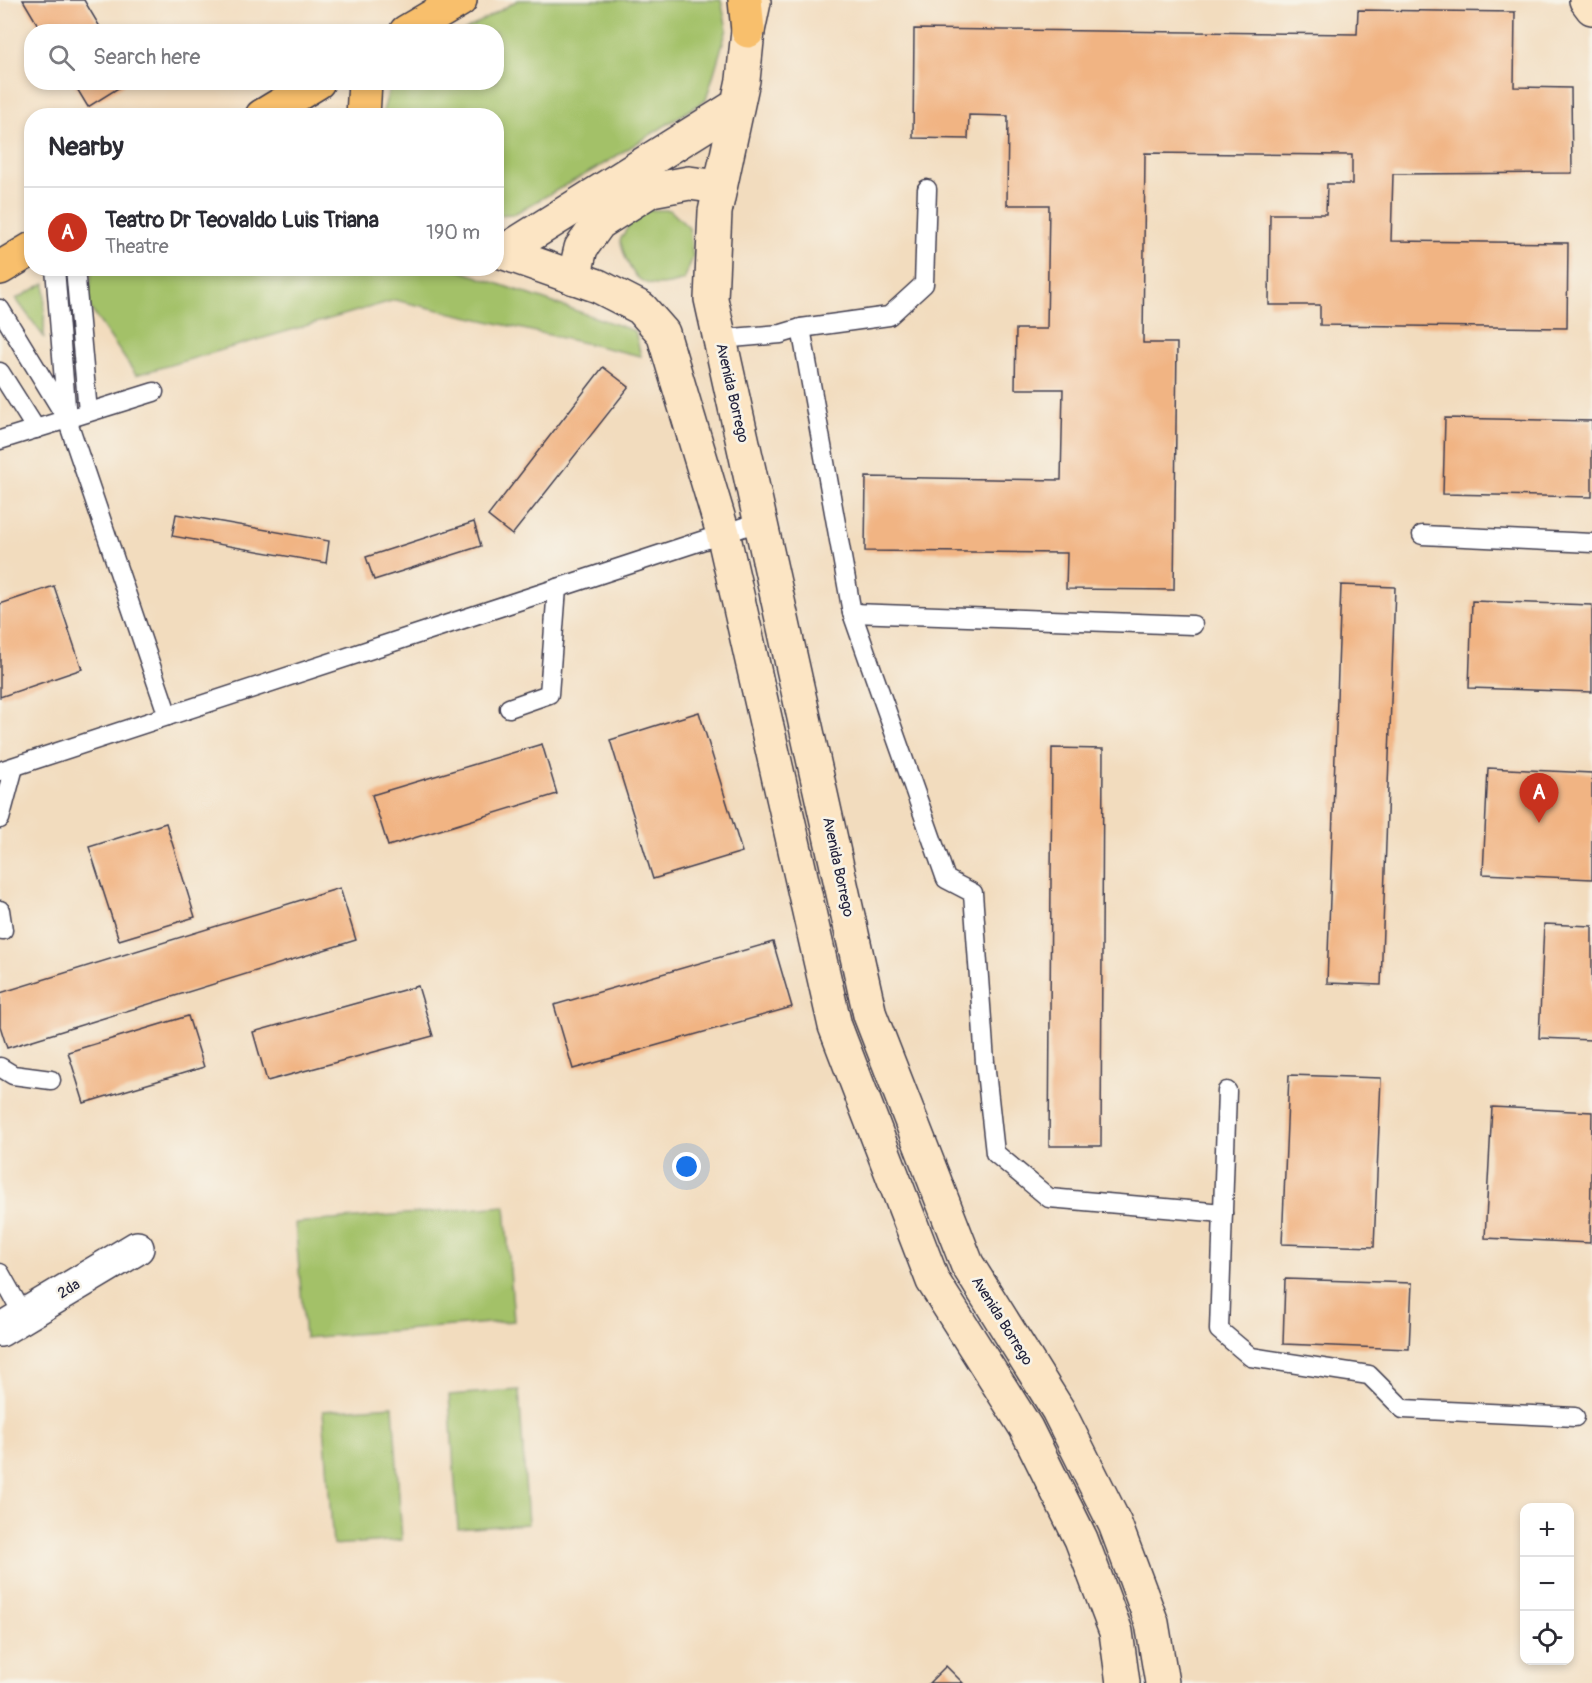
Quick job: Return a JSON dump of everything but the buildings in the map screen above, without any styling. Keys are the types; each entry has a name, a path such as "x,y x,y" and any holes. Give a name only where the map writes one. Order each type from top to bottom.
{"main road":[{"name":"Avenida Borrego","path":"754,0 746,16 743,80 719,187 711,299 870,1015 966,1264 1058,1410 1115,1524 1152,1623 1162,1683"},
{"path":"1586,0 1592,8"},
{"path":"420,24 450,6"},
{"path":"275,108 305,90"},
{"path":"363,108 365,90"},
{"path":"504,249 736,106"},
{"path":"574,278 581,248 599,223 651,190 689,183 719,187"},
{"path":"504,252 598,286 641,308 663,333 723,533 835,1026 933,1281 1026,1428 1081,1539 1116,1632 1123,1683"},
{"path":"0,268 24,254"}],"street":[{"name":"2da","path":"12,1323 137,1248"}],"lane":[{"path":"720,339 781,334 801,328 889,316 924,284 927,189"},
{"path":"56,276 67,419"},
{"path":"76,276 88,412"},
{"path":"0,309 67,419 168,716"},
{"path":"801,328 852,613 946,879 973,893 985,1062 995,1153 1049,1198 1223,1213"},
{"path":"0,372 36,429"},
{"path":"0,440 154,392"},
{"path":"0,819 7,769 762,521"},
{"path":"1422,535 1592,543"},
{"path":"509,708 549,694 557,588"},
{"path":"852,613 1193,626"},
{"path":"0,910 3,930 0,923"},
{"path":"0,1067 13,1075 51,1080"},
{"path":"1227,1091 1219,1330 1251,1357 1369,1375 1403,1409 1575,1417"},
{"path":"0,1273 12,1323"}],"green space":[{"path":"518,0 721,0 727,29 706,100 602,165 514,214 504,215 504,108 384,108 389,90 504,90 504,24 476,24"},
{"path":"647,210 670,210 689,228 693,257 684,280 670,284 648,284 640,280 628,265 620,240 632,220"},
{"path":"91,276 475,276 635,331 641,356 395,300 136,375 88,305"},
{"path":"45,283 44,337 16,299"},
{"path":"505,1206 514,1321 305,1338 295,1223"},
{"path":"519,1390 528,1524 458,1529 449,1395"},
{"path":"393,1406 402,1540 333,1545 323,1411"}],"place":[{"name":"Teatro Dr Teovaldo Luis Triana","path":"1539,823"}]}
